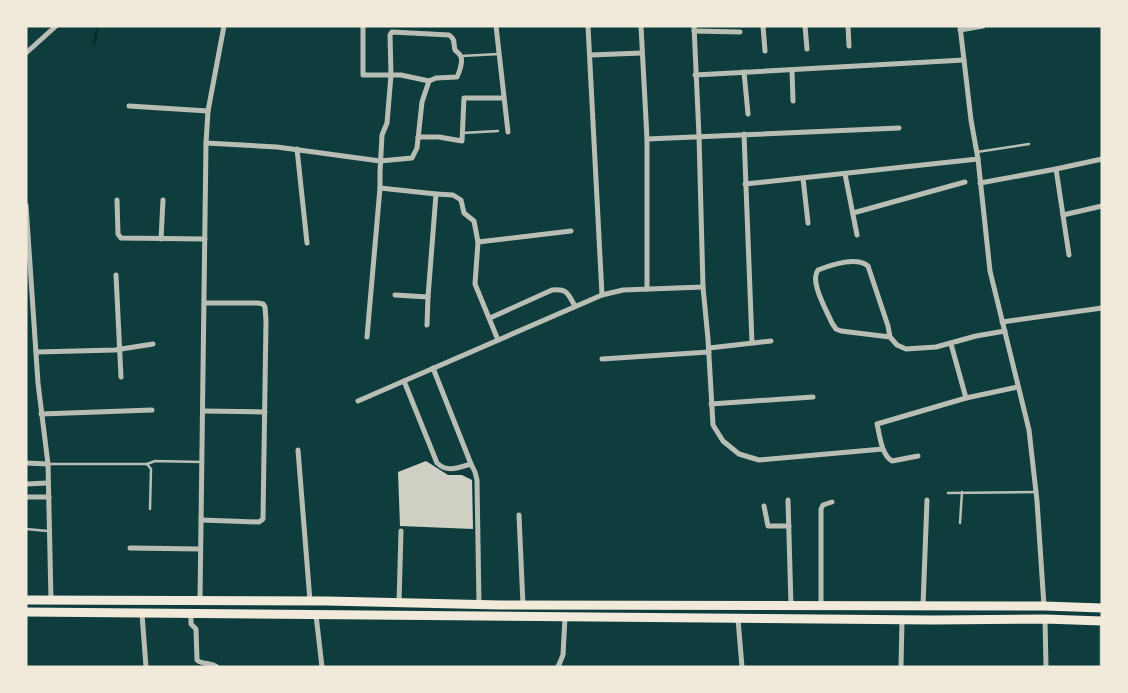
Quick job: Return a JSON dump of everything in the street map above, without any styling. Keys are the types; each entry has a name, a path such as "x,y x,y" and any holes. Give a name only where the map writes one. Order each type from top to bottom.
{"main road":[{"path":"26,600 310,601 645,606 1044,606 1102,608"},
{"path":"50,612 51,600"},
{"path":"644,618 645,606"},
{"path":"1044,606 1045,619"},
{"path":"26,612 902,620 1045,619 1101,621"}],"street":[{"path":"26,52 56,26"},
{"path":"200,600 206,143 208,111 224,26"},
{"path":"362,26 364,75 401,76 429,82"},
{"path":"496,26 508,132"},
{"path":"588,26 602,295"},
{"path":"641,26 647,139 647,289"},
{"path":"764,26 765,51"},
{"path":"805,26 808,49"},
{"path":"848,26 849,46"},
{"path":"983,26 960,28 970,120 978,159 990,271 1029,430 1036,492 1044,606"},
{"path":"740,32 694,29 699,136 702,287 709,350 713,425 722,441 739,454 759,460 883,449"},
{"path":"206,143 297,149 380,161 412,158 417,148 422,102 429,82 436,78 458,77 460,56 455,48 454,40 449,36 392,32 390,34 391,76 387,123 383,130 380,161 380,188 367,337"},
{"path":"590,55 642,53"},
{"path":"695,75 964,60"},
{"path":"792,70 793,101"},
{"path":"744,72 748,114"},
{"path":"418,137 439,137 462,141 464,98 503,98"},
{"path":"129,106 208,111"},
{"path":"647,139 899,128"},
{"path":"744,134 752,343"},
{"path":"297,149 307,243"},
{"path":"980,183 1056,169 1102,158"},
{"path":"745,184 978,159"},
{"path":"1056,169 1070,255"},
{"path":"846,174 858,235"},
{"path":"804,178 808,223"},
{"path":"853,212 965,182"},
{"path":"380,188 453,195 461,200 464,213 474,221 478,242 475,284 498,340"},
{"path":"427,326 436,194"},
{"path":"117,200 119,237 205,239"},
{"path":"161,239 163,200"},
{"path":"26,205 38,383 48,464 51,600"},
{"path":"1063,214 1102,206"},
{"path":"478,242 571,231"},
{"path":"890,337 836,329 832,324 815,282 815,273 818,270 855,261 863,262 868,266 890,337 897,345 906,349 936,347 976,336 1005,331"},
{"path":"116,275 121,377"},
{"path":"358,401 602,295 623,290 702,287"},
{"path":"490,318 552,290 563,289 566,291 575,306"},
{"path":"395,295 428,297"},
{"path":"201,520 259,522 263,519 265,412 265,307 263,304 258,303 205,303"},
{"path":"1002,322 1102,308"},
{"path":"602,359 709,350 771,341"},
{"path":"36,352 120,349 153,344"},
{"path":"951,344 966,398"},
{"path":"432,368 476,472 478,604"},
{"path":"404,382 437,463 442,468 450,471 471,464"},
{"path":"918,456 892,461 889,459 883,449 877,424 966,398 1018,387"},
{"path":"711,404 813,397"},
{"path":"42,414 152,410"},
{"path":"202,411 265,412"},
{"path":"298,450 310,601"},
{"path":"26,463 48,464"},
{"path":"26,484 48,483"},
{"path":"26,497 49,497"},
{"path":"788,500 791,606"},
{"path":"923,607 927,500"},
{"path":"821,606 820,509 823,505 832,502"},
{"path":"764,506 768,526 788,526"},
{"path":"519,515 523,605"},
{"path":"399,603 402,530"},
{"path":"130,548 200,549"},
{"path":"142,614 146,667"},
{"path":"191,614 190,624 196,629 197,660 214,664 217,667"},
{"path":"316,615 322,667"},
{"path":"558,667 563,655 565,617"},
{"path":"738,618 742,667"},
{"path":"1045,619 1046,667"},
{"path":"901,667 902,620"}],"lane":[{"path":"460,56 499,54"},
{"path":"462,133 498,130"},
{"path":"977,152 1028,144"},
{"path":"48,464 147,464 156,461 202,462"},
{"path":"147,464 151,469 150,509"},
{"path":"948,494 962,492 989,494 1036,492"},
{"path":"960,523 962,492"},
{"path":"26,529 50,531"},
{"path":"1101,621 1101,667"}],"building":[{"path":"426,461 448,475 462,475 472,480 473,529 400,526 398,472"}],"waterway":[{"path":"94,44 98,26"}]}
